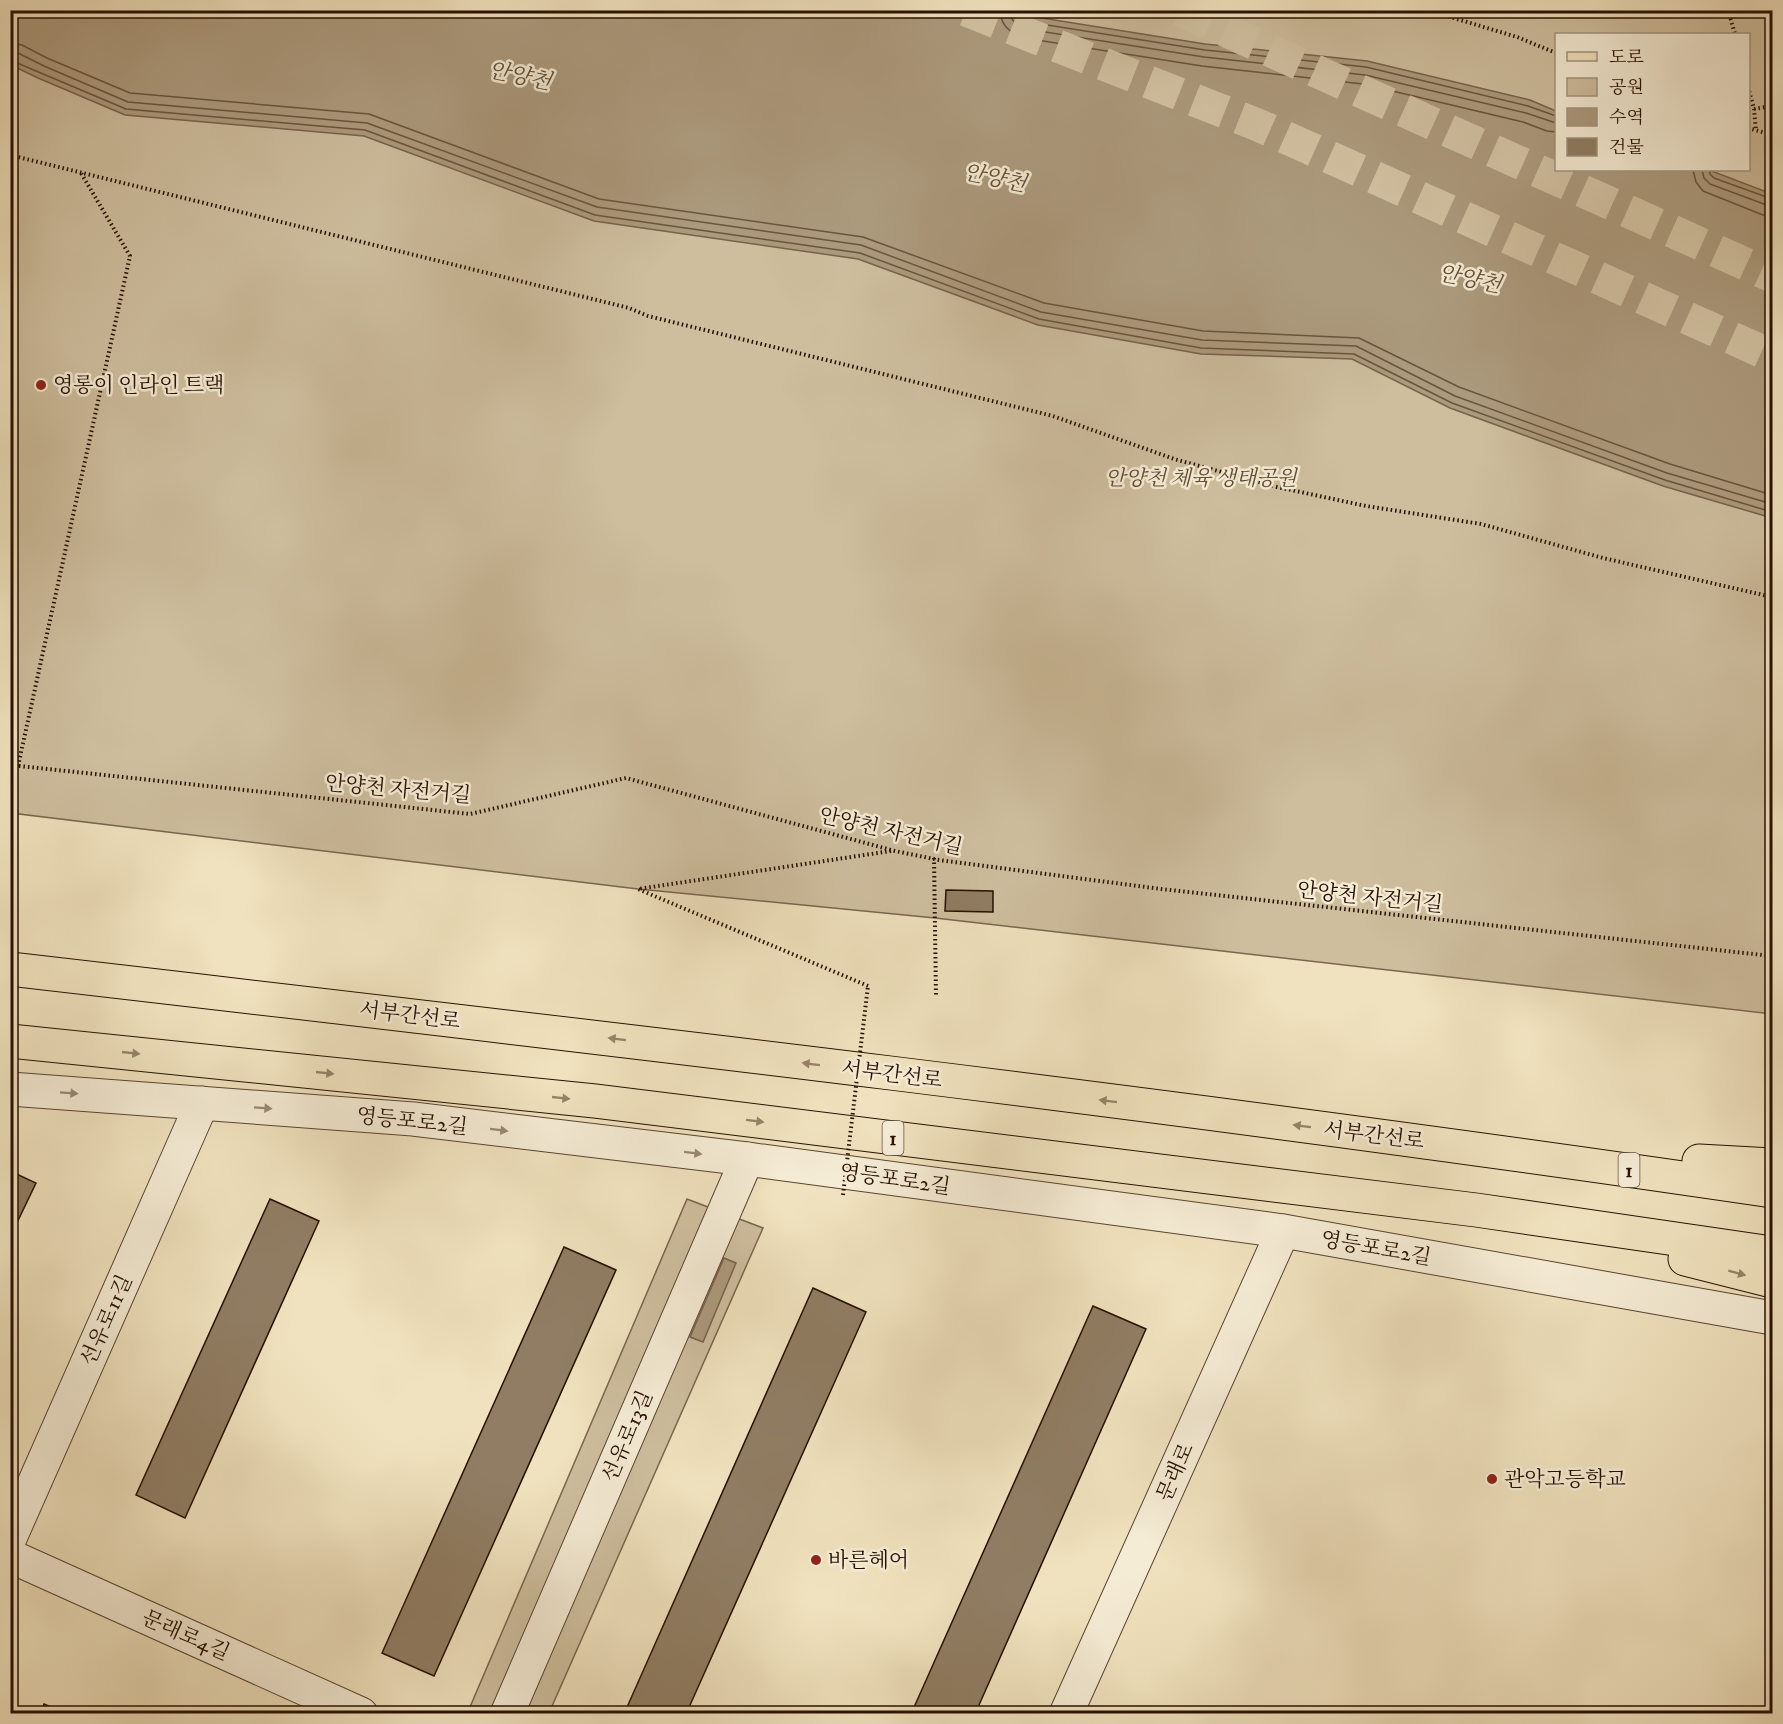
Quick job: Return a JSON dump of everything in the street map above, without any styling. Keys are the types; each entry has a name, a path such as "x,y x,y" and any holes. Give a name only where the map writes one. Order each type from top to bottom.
{"main road":[{"name":"서부간선로","path":"10,969 607,1038 1485,1149 1773,1191"},
{"name":"1","path":"10,1041 595,1101 1476,1210 1773,1253"},
{"path":"1485,1149 1773,1165"},
{"path":"1476,1210 1630,1244 1773,1281"}],"street":[{"name":"영등포로2길","path":"10,1089 413,1119 747,1159 1283,1231 1773,1318"},
{"name":"선유로11길","path":"10,1538 202,1103"},
{"name":"선유로13길","path":"507,1713 747,1159"},
{"name":"문래로","path":"1066,1713 1283,1231"},
{"name":"문래로4길","path":"10,1556 361,1713"}],"path":[{"path":"1427,10 1518,37 1555,52"},
{"path":"1728,10 1735,33"},
{"path":"1750,91 1756,131"},
{"path":"1754,109 1773,106"},
{"path":"1750,128 1773,135"},
{"path":"10,155 618,305 648,316 1053,416 1174,459 1277,487 1366,506 1481,524 1603,558 1773,597"},
{"path":"18,766 130,256 80,172"},
{"name":"안양천 자전거길","path":"10,765 470,814 626,778 895,851 934,858 1161,890 1773,956"},
{"path":"843,1196 868,986 638,889 895,851"},
{"path":"934,858 936,997"}],"green space":[{"name":"안양천 체육 생태공원","path":"11,11 1772,11 1772,1014 935,918 638,889 11,813"},
{"path":"687,1199 763,1228 549,1713 467,1714"}],"water":[{"name":"안양천","path":"10,11 1013,11 1042,18 1205,44 1367,61 1530,100 1555,111 1555,171 1712,171 1772,194 1772,518 1663,486 1450,408 1352,359 1201,354 1038,325 858,259 594,221 364,136 125,115 11,65"},
{"path":"724,1258 736,1263 703,1342 690,1337"}],"building":[{"path":"946,890 993,891 993,912 945,911"},
{"path":"10,1171 36,1183 12,1233 10,1232"},
{"path":"270,1199 319,1221 185,1518 136,1495"},
{"path":"564,1247 616,1270 434,1676 382,1653"},
{"path":"813,1288 866,1312 686,1714 624,1714"},
{"path":"1093,1306 1146,1329 975,1714 911,1714"},
{"path":"44,1704 66,1714 40,1714"}],"tunnel":[{"path":"966,10 1258,125 1772,356"},
{"path":"1180,10 1772,276"}],"place":[{"name":"영롱이 인라인 트랙","path":"41,385"},
{"name":"관악고등학교","path":"1492,1479"},
{"name":"바른헤어","path":"816,1560"}]}
